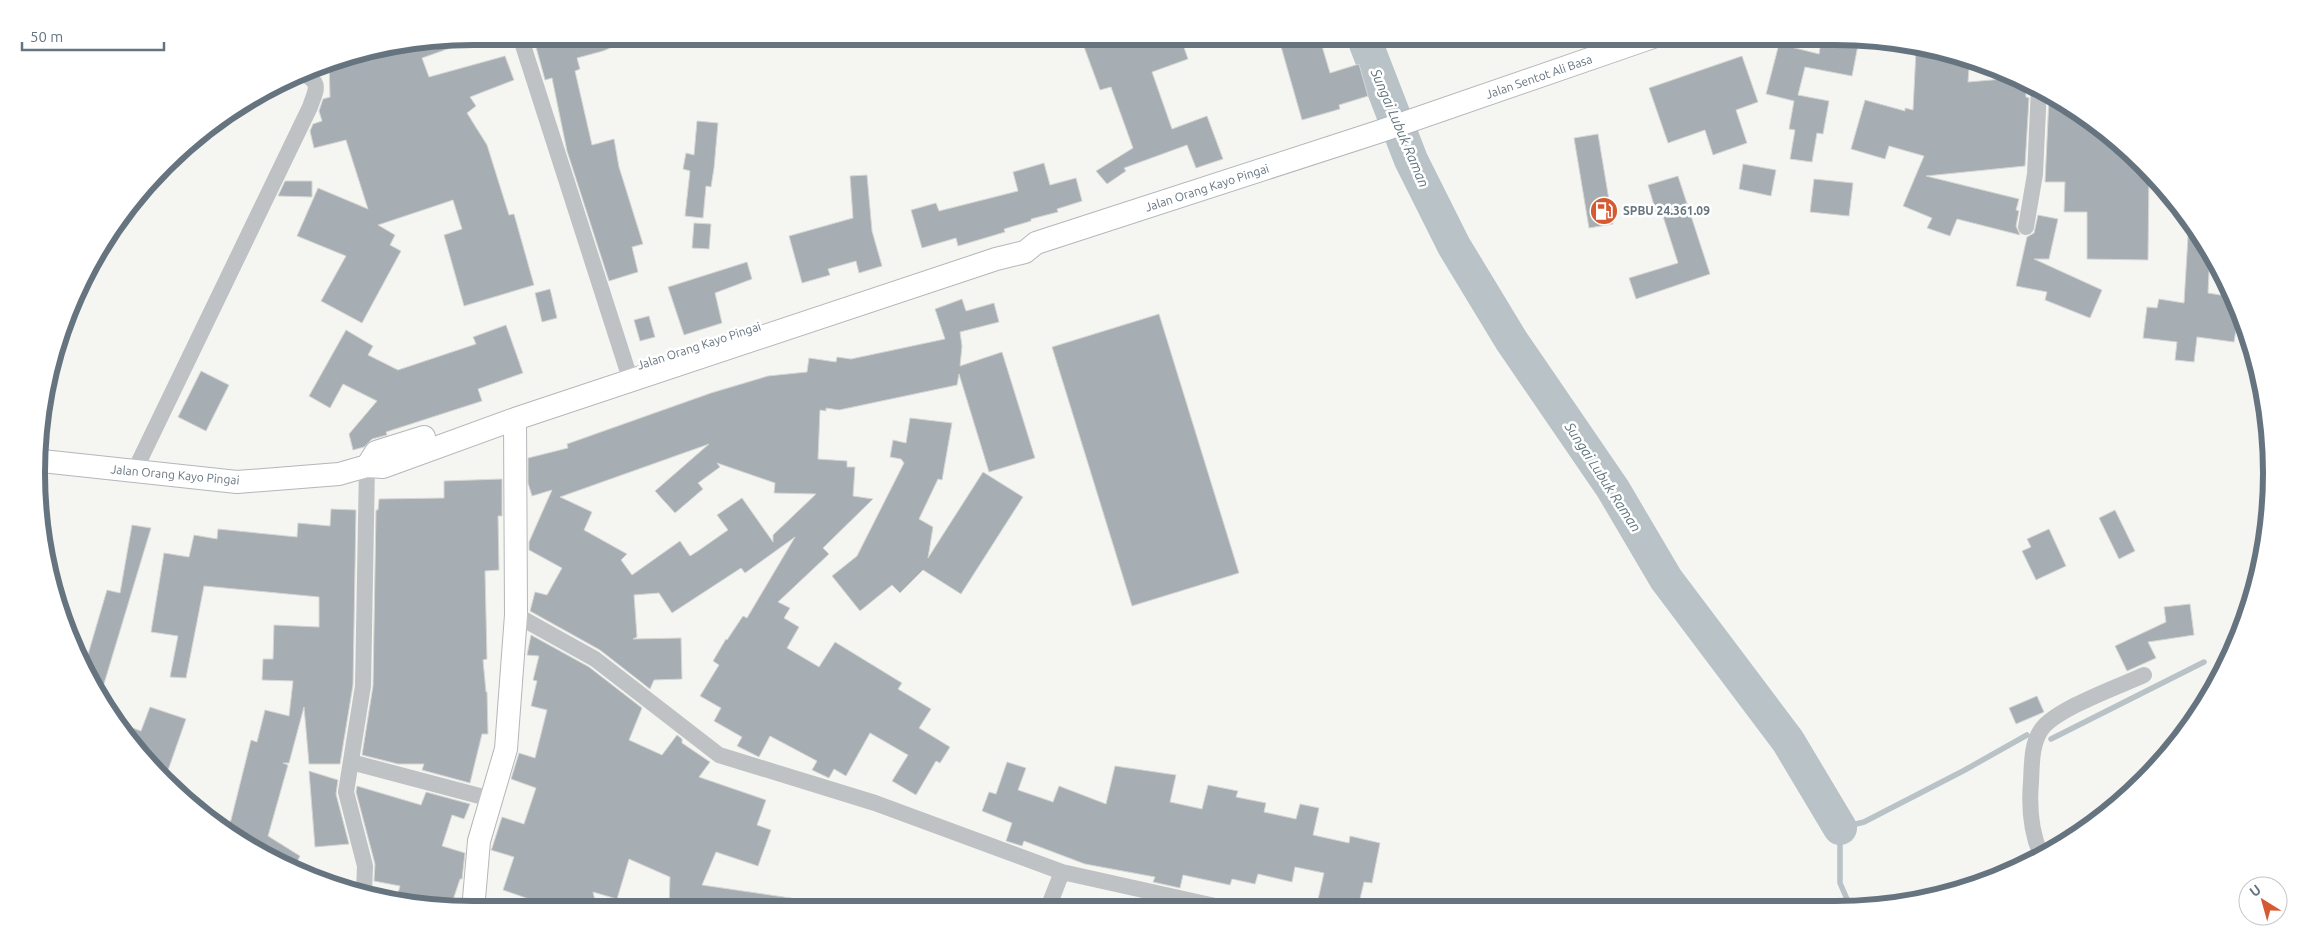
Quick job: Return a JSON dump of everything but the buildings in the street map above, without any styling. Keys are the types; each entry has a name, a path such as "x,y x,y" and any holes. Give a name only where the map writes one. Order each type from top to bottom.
{"main road":[{"name":"Jalan Sentot Ali Basa","path":"1378,132 1630,45"},
{"name":"Jalan Orang Kayo Pingai","path":"45,461 237,482 339,474 367,466 383,467 515,418 996,259 1025,252 1036,244 1378,132"},
{"name":"Jalan Orang Kayo Pingai","path":"367,466 376,452 1021,239 1036,244"},
{"path":"473,901 479,841 506,749 516,615 515,418"}],"street":[{"path":"523,45 627,369"},
{"path":"134,472 310,107 317,86 315,81 310,78"},
{"path":"2026,227 2035,174 2039,97"},
{"path":"364,887 365,866 346,792 363,686 367,466"},
{"path":"516,615 594,659 719,755 875,803 1062,872 1192,901"},
{"path":"2039,849 2030,801 2032,754 2040,731 2052,719 2144,675"},
{"path":"351,762 491,799"},
{"path":"1051,901 1062,872"}],"waterway":[{"name":"Sungai Lubuk Raman","path":"1366,45 1411,160 1454,246 1511,340 1613,489 1666,579 1788,741 1840,828"},
{"path":"2051,739 2204,662"},
{"path":"1848,901 1840,883 1840,828 1864,822 1963,771 2027,735"}],"place":[{"name":"SPBU 24.361.09","path":"1604,211"}]}
